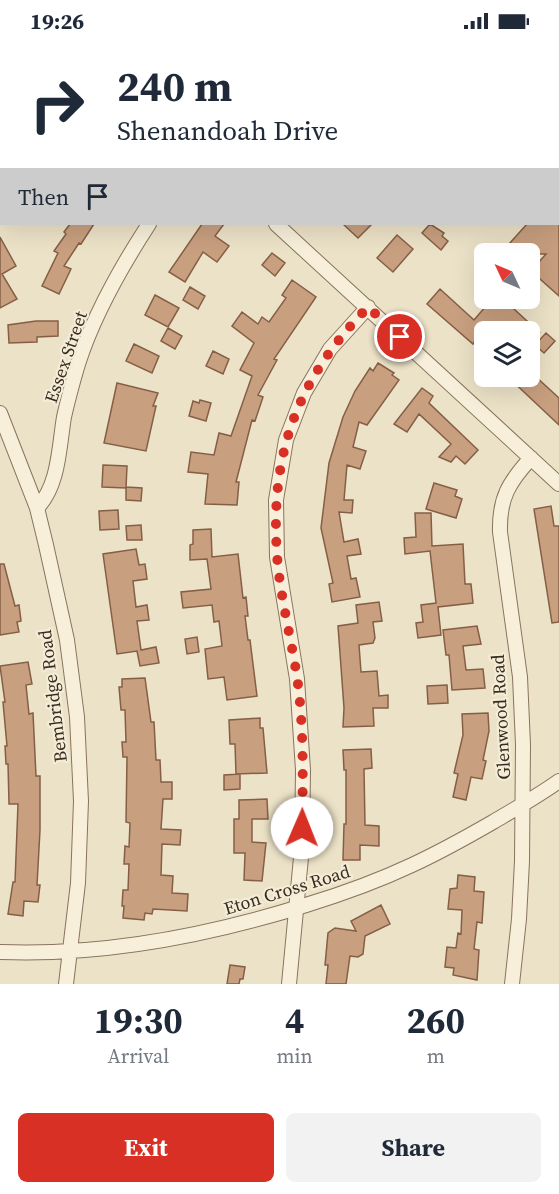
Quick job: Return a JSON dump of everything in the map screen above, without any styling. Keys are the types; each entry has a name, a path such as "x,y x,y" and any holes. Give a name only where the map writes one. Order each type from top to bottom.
{"street":[{"name":"Essex Street","path":"37,508 44,501 50,489 65,414 79,362 102,307 148,225"},
{"path":"277,225 559,484"},
{"path":"289,984 302,847 302,759 297,679 277,557 276,500 286,440 304,393 330,349 368,307"},
{"name":"Bembridge Road","path":"0,413 37,508 59,600 77,717 81,801 78,884 66,984"},
{"name":"Glenwood Road","path":"512,984 519,919 523,745 520,677 500,532 500,514 507,490 531,458"},
{"name":"Eton Cross Road","path":"0,951 29,953 104,948 192,935 261,920 345,892 412,865 558,783"}],"building":[{"path":"69,225 93,225 64,266 71,269 59,294 42,286 58,253 54,251 66,234 64,232"},
{"path":"201,225 223,225 215,236 229,246 217,262 203,252 185,282 169,272"},
{"path":"344,225 371,225 358,238"},
{"path":"432,225 444,233 442,236 448,241 441,250 422,233"},
{"path":"526,225 559,225 559,296 540,279 540,261 546,254 540,254 540,243 510,243"},
{"path":"397,235 413,249 393,272 377,258"},
{"path":"0,237 16,266 2,274 17,299 0,308"},
{"path":"272,253 285,263 275,276 262,265"},
{"path":"292,280 316,297 274,359 277,360 258,395 263,397 255,421 252,420 236,482 239,482 237,505 205,504 208,474 188,472 191,452 214,455 219,433 231,436 252,376 240,370 254,343 232,326 242,312 258,324 262,317 269,322 286,298 282,295"},
{"path":"190,287 205,296 198,309 183,300"},
{"path":"440,289 474,320 484,309 514,309 527,321 474,321 473,344 427,304"},
{"path":"155,295 179,308 168,327 145,315"},
{"path":"58,321 58,336 37,337 37,342 9,343 8,325"},
{"path":"168,328 182,336 175,349 161,341"},
{"path":"546,333 555,341 544,353 540,349 540,340"},
{"path":"134,344 159,356 152,373 126,361"},
{"path":"213,351 229,359 223,374 206,366"},
{"path":"378,363 394,373 392,375 399,380 367,425 359,422 353,447 366,451 360,469 347,465 344,500 353,500 352,513 339,512 344,542 358,539 361,554 347,556 351,579 356,578 360,597 332,602 329,584 333,583 321,528 329,463 343,417 355,391 370,368 373,371"},
{"path":"540,381 559,398 559,425 519,387 540,387"},
{"path":"117,383 158,393 153,406 156,406 146,451 104,443"},
{"path":"422,388 433,396 429,403 478,450 465,464 456,456 451,462 439,457 451,444 419,414 407,432 394,424"},
{"path":"200,400 211,403 206,421 189,416 193,401 199,403"},
{"path":"103,465 127,466 126,488 102,487"},
{"path":"434,483 457,490 455,496 462,499 456,518 426,509"},
{"path":"126,487 142,488 141,501 126,500"},
{"path":"551,506 554,526 559,526 559,622 552,623 534,509"},
{"path":"118,510 119,529 100,530 99,511"},
{"path":"415,513 431,513 432,546 463,544 465,584 471,584 473,603 438,607 441,635 418,638 416,623 423,622 421,605 436,603 430,551 405,554 404,538 416,537"},
{"path":"141,525 142,540 127,540 126,526"},
{"path":"211,529 212,557 238,554 243,598 246,597 248,616 245,616 257,696 227,700 224,677 208,679 205,649 222,646 219,621 214,622 212,605 183,608 181,592 211,589 207,559 190,560 190,545 193,544 193,530"},
{"path":"136,549 139,565 145,564 147,579 133,581 136,607 147,605 149,620 137,621 141,650 156,647 159,663 140,666 137,651 117,654 103,554"},
{"path":"0,564 4,564 15,606 19,605 21,621 17,622 19,632 0,635"},
{"path":"379,602 382,621 373,622 375,638 373,643 359,645 361,672 377,671 379,696 388,695 388,708 373,708 374,726 343,727 344,708 338,626 358,623 356,605"},
{"path":"477,626 481,644 463,646 466,670 483,669 485,688 452,690 449,655 446,655 443,630"},
{"path":"197,637 199,652 187,654 185,639"},
{"path":"28,662 32,684 26,685 29,714 33,713 36,776 40,776 37,885 40,885 38,902 24,901 23,916 8,914 13,882 15,882 18,804 9,804 3,702 5,702 0,666"},
{"path":"145,678 151,722 154,722 156,760 160,760 161,782 172,782 172,799 163,799 161,829 181,830 180,845 162,844 161,875 173,876 172,893 188,894 187,911 153,909 152,914 145,913 144,920 123,918 123,890 128,890 129,864 124,864 125,846 129,847 130,823 126,822 127,757 123,757 122,742 126,742 125,710 121,710 119,687 122,687 122,679"},
{"path":"447,685 448,703 428,704 427,686"},
{"path":"488,713 489,731 482,779 471,777 466,800 453,797 458,774 454,773 463,735 462,714"},
{"path":"260,718 267,773 236,774 235,744 230,744 229,720"},
{"path":"371,749 372,768 364,769 365,825 379,826 379,846 360,845 360,860 343,860 346,770 344,770 343,750"},
{"path":"240,774 240,789 224,790 224,775"},
{"path":"267,799 268,819 252,819 252,842 266,843 262,881 244,880 245,853 234,853 234,819 239,819 239,800"},
{"path":"458,875 475,877 474,891 484,892 482,923 477,922 474,949 479,950 477,980 453,975 454,968 445,967 447,947 456,948 458,933 461,934 462,910 448,909 450,889 457,888"},
{"path":"381,905 390,924 365,936 363,954 358,957 350,956 346,984 326,984 328,933 335,928 356,931 351,921"},
{"path":"230,965 245,967 243,979 240,979 239,984 227,984"}],"route":[{"path":"302,828 303,770 297,679 277,557 276,500 280,470 286,440 304,393 316,370 345,331 368,307 400,337"}]}
